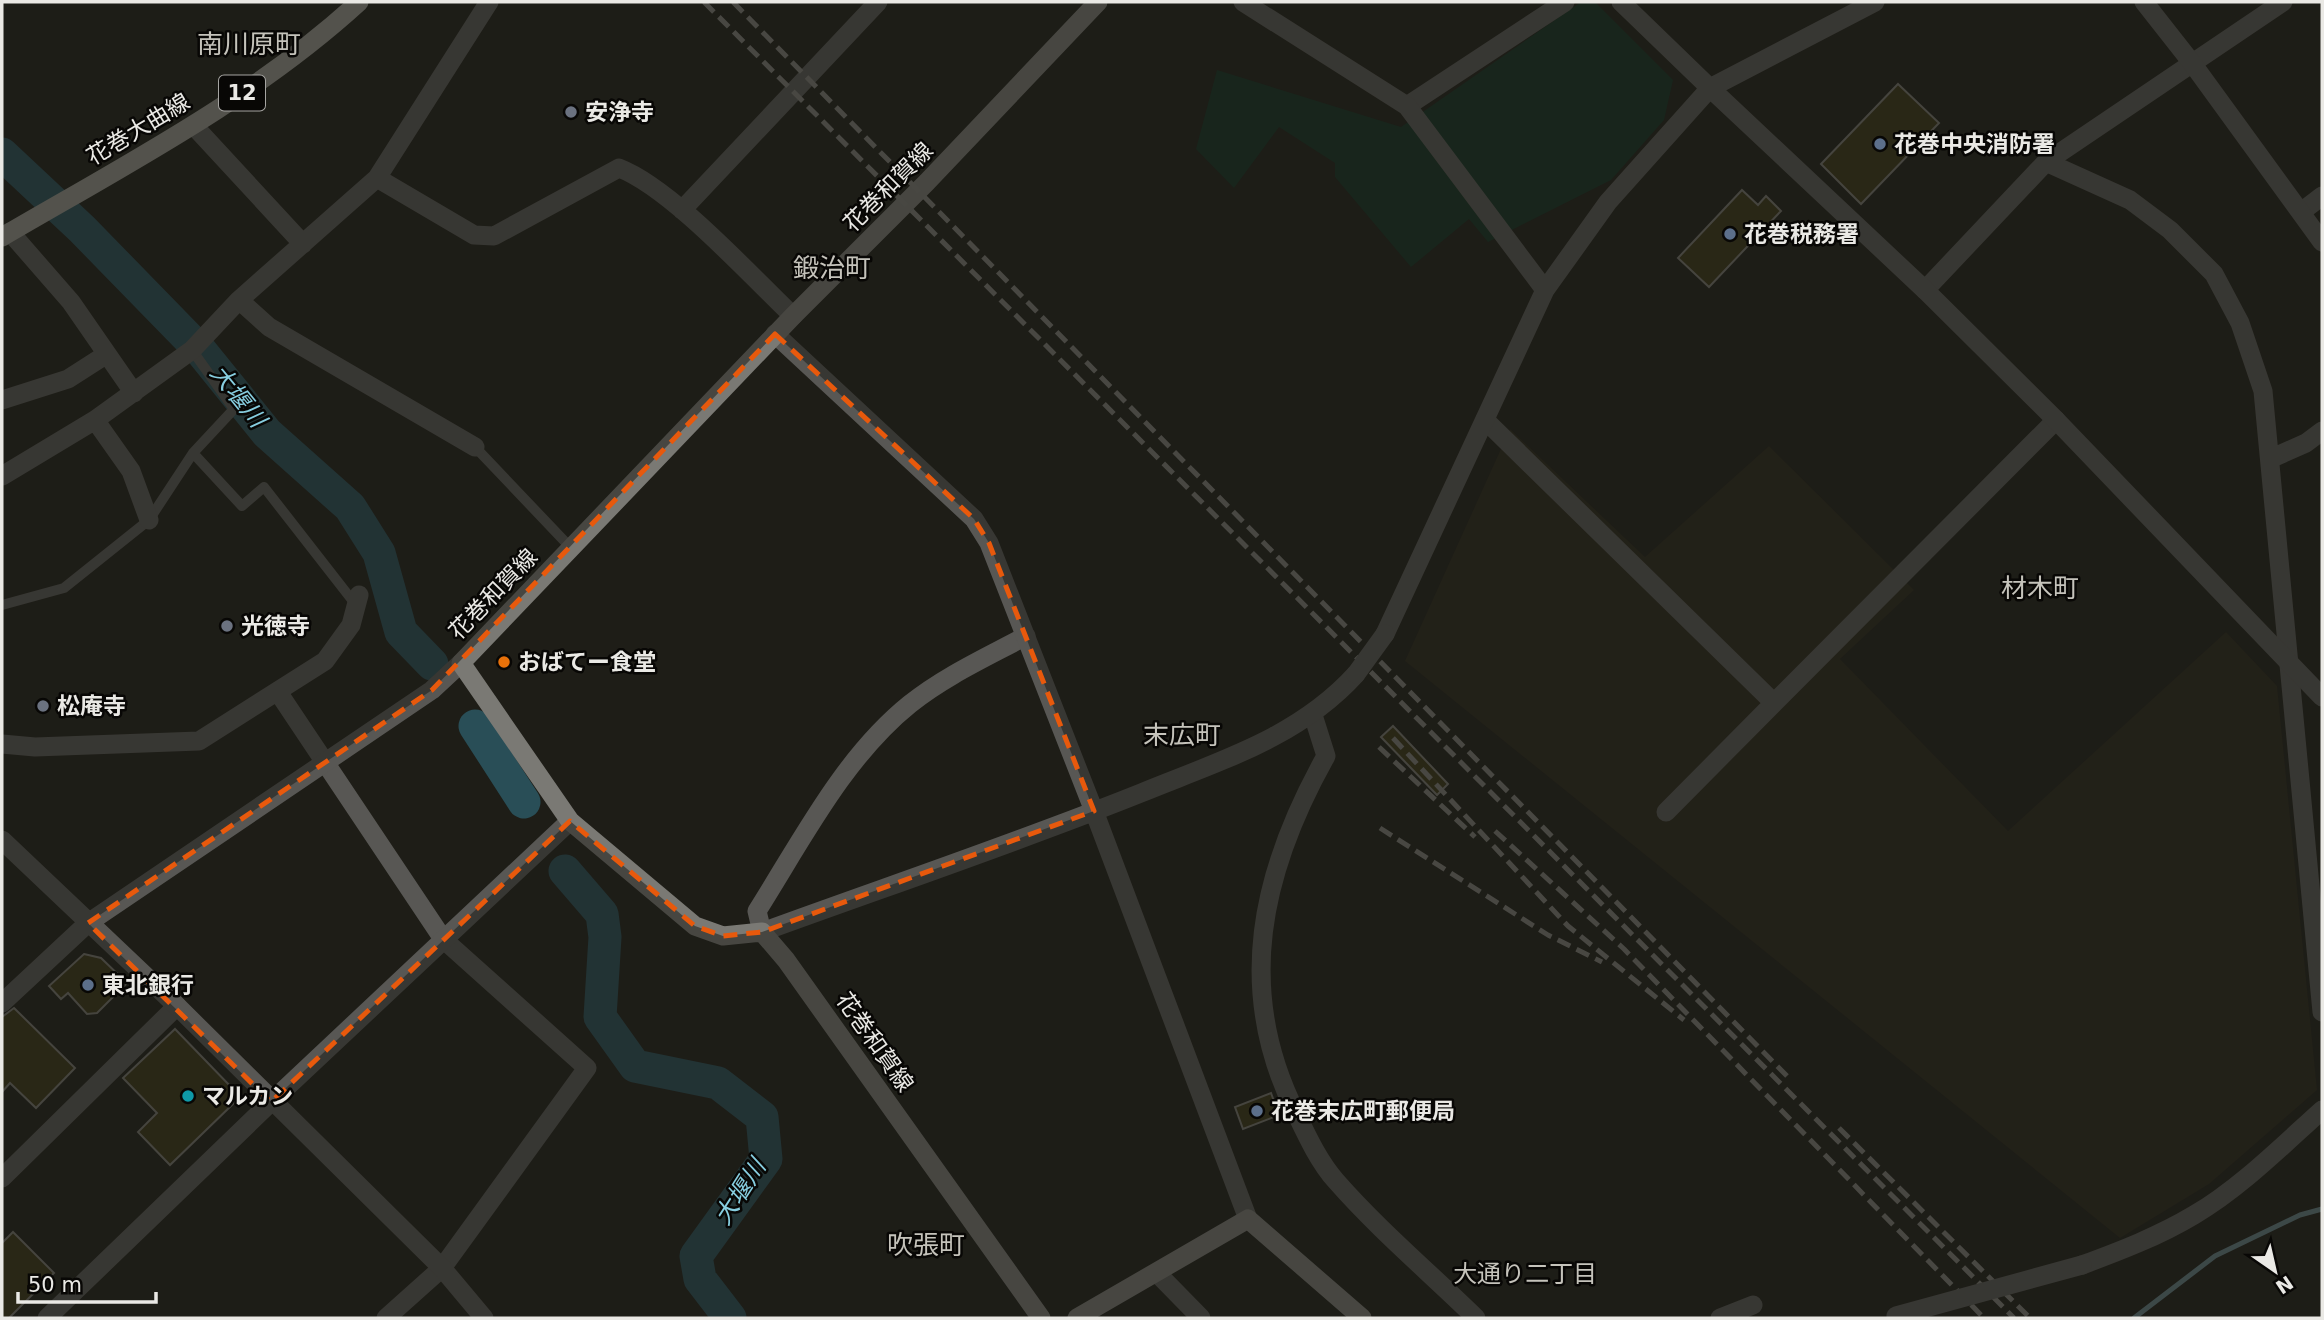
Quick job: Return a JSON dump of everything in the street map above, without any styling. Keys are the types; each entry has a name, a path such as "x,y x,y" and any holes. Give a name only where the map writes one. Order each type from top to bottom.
{"main road":[{"name":"花巻大曲線","path":"8,234 194,126 316,41 359,2"},
{"name":"花巻和賀線","path":"1041,1318 786,960 762,932 723,936 695,926 570,821 461,663 775,334 928,182 1098,2"},
{"path":"1077,1318 1248,1219 1362,1318"}],"street":[{"path":"2,476 95,420 197,344 239,300 377,177 489,2"},
{"path":"682,211 878,2"},
{"path":"1243,2 1407,106 1545,290"},
{"path":"1407,106 1566,2"},
{"path":"1622,2 1925,290 2056,420 2287,662 2320,690"},
{"path":"1026,636 936,685 908,706 865,749 831,795 757,911 762,932 1094,811 1260,744 1313,715 1356,674 1385,634 1545,290 1608,202 1710,88 1875,2"},
{"path":"2144,2 2192,63 2322,242"},
{"path":"1925,290 2046,162 2283,2"},
{"path":"194,126 303,244"},
{"path":"2046,162 2130,200 2170,230 2214,274 2240,323 2263,391 2322,1012"},
{"path":"377,177 474,235 494,236 517,226 620,168 633,173 682,211 793,316"},
{"path":"2301,212 2322,197"},
{"path":"8,234 71,302 134,393"},
{"path":"239,300 269,327 475,447"},
{"path":"775,334 974,519 989,543 1094,811 1248,1219"},
{"path":"2,400 68,379 107,354"},
{"path":"95,420 131,471 149,520"},
{"path":"1485,420 1773,703"},
{"path":"1666,813 2056,420"},
{"path":"2270,459 2306,443 2322,431"},
{"path":"2,744 35,747 199,741 325,660 351,625 357,600"},
{"path":"2,1003 88,923 432,690 461,663"},
{"path":"278,692 443,939 587,1068 442,1268 386,1318"},
{"path":"1313,715 1326,756 1301,801 1279,859 1266,903 1259,961 1264,1019 1278,1078 1307,1136 1335,1180 1476,1318"},
{"path":"47,1318 271,1102 570,821"},
{"path":"2,840 177,1006 271,1102 442,1268 484,1318"},
{"path":"2,1178 177,1006"},
{"path":"1891,1318 2082,1265 2139,1243 2196,1215 2267,1159 2322,1110"},
{"path":"1157,1273 1201,1318"},
{"path":"1720,1318 1753,1306"}],"lane":[{"path":"2,605 64,588 149,520 193,453 234,409 197,344"},
{"path":"475,447 571,548"},
{"path":"193,453 242,506 264,487 357,600"}],"highlighted area":[{"path":"775,334 974,519 989,543 1094,811 762,932 723,936 695,926 570,821 271,1102 88,923 432,690"}],"shaded area":[{"path":"1510,429 1645,557 1769,446 1914,590 1840,659 2008,831 2226,632 2277,686 2317,1090 2209,1184 2120,1238 1405,661"}],"green space":[{"path":"1581,2 1595,2 1673,80 1664,120 1611,180 1488,242 1469,219 1411,267 1335,177 1335,163 1279,127 1234,188 1196,149 1217,70 1401,127"}],"building":[{"name":"花巻中央消防署","path":"1898,84 1939,123 1861,204 1821,164"},
{"name":"花巻税務署","path":"1742,190 1758,205 1766,196 1781,211 1709,287 1678,258"},
{"path":"1393,726 1448,784 1437,795 1381,737"},
{"name":"東北銀行","path":"84,954 101,958 127,983 97,1013 87,1014 68,993 61,999 49,986"},
{"path":"14,1008 75,1068 36,1108 10,1083 2,1092 2,1017"},
{"name":"マルカン","path":"175,1029 234,1090 235,1102 170,1165 138,1132 157,1113 123,1078"},
{"path":"1271,1093 1279,1115 1243,1129 1235,1107"},
{"path":"13,1232 54,1273 9,1318 2,1318 2,1243"}],"waterway":[{"name":"大堰川","path":"2,154 82,229 200,350 267,433 350,507 379,553 401,632 432,664"},
{"name":"大堰川","path":"475,726 524,802"},
{"name":"大堰川","path":"565,871 602,914 605,937 600,1017 635,1066 718,1083 762,1117 766,1159 696,1256 700,1279 730,1318"},
{"path":"2134,1318 2215,1256 2300,1215 2322,1209"}],"railway":[{"path":"704,2 2014,1318"},
{"path":"733,2 1787,1076"},
{"path":"1393,738 1568,926 1684,1020"},
{"path":"1379,747 1475,837"},
{"path":"1380,828 1548,935 1602,962"},
{"path":"1495,831 1624,949 1984,1318"},
{"path":"1839,1128 2030,1318"}],"place":[{"name":"安浄寺","path":"571,112"},
{"name":"花巻中央消防署","path":"1880,144"},
{"name":"花巻税務署","path":"1730,234"},
{"name":"光徳寺","path":"227,626"},
{"name":"おばてー食堂","path":"504,662"},
{"name":"松庵寺","path":"43,706"},
{"name":"東北銀行","path":"88,985"},
{"name":"マルカン","path":"188,1096"},
{"name":"花巻末広町郵便局","path":"1257,1111"}],"district":[{"name":"南川原町","path":"249,44"},
{"name":"鍛治町","path":"832,268"},
{"name":"材木町","path":"2040,588"},
{"name":"末広町","path":"1182,735"},
{"name":"吹張町","path":"926,1245"},
{"name":"大通り二丁目","path":"1525,1274"}]}
